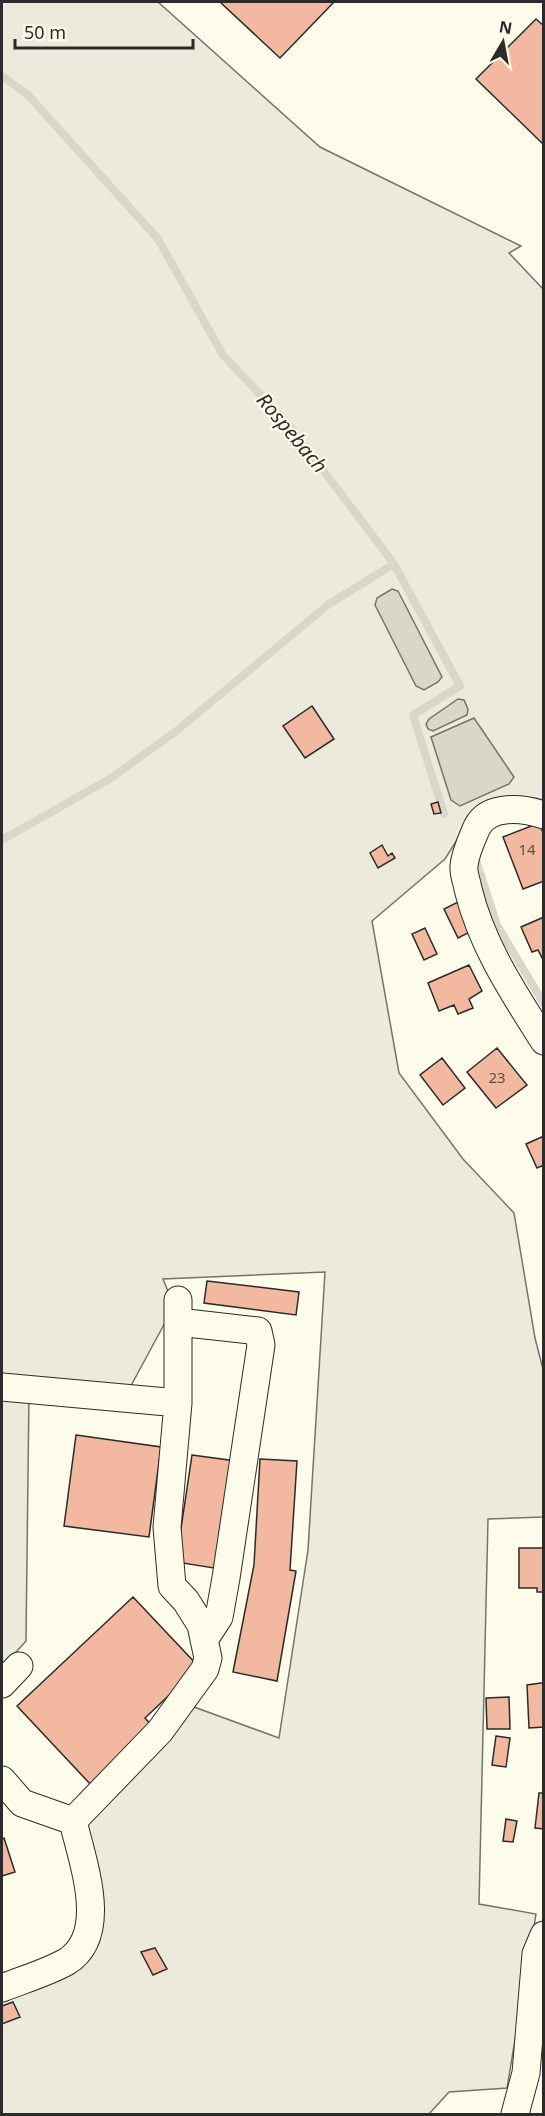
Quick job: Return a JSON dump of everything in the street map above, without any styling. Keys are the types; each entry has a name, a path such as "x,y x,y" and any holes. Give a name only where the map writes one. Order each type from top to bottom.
{"street":[{"path":"543,815 526,809 501,810 481,820 463,868 474,913 493,960 543,1041"},
{"path":"74,1821 160,1731 205,1669 208,1658 204,1640 201,1625 186,1601 172,1586 167,1527 178,1403 178,1311 258,1331 261,1345 219,1617 204,1640"},
{"path":"2,1387 178,1403"},
{"path":"2,1780 22,1803 74,1821"},
{"path":"2,1988 67,1961 88,1935 92,1909 74,1821"},
{"path":"515,2115 526,2073 536,1954 543,1935"}],"shaded area":[{"path":"2,2 158,2 320,147 521,246 509,253 543,289 543,807 474,813 445,859 372,921 399,1073 463,1159 514,1213 535,1338 543,1369 543,1517 488,1519 479,1904 536,1914 507,2088 449,2092 429,2114 2,2114 2,1991 92,1936 77,1820 183,1703 279,1738 308,1550 325,1272 163,1279 174,1306 127,1393 2,1383"},
{"path":"392,589 398,591 442,677 424,690 416,686 375,605 377,598"},
{"path":"458,699 464,700 468,709 467,715 433,731 428,729 426,724 429,719"},
{"path":"474,718 514,777 509,784 460,806 451,800 431,737"},
{"path":"2,1391 29,1393 26,1641 2,1668"}],"building":[{"path":"220,2 334,2 280,58"},
{"path":"536,19 544,26 544,145 476,79"},
{"path":"312,706 334,739 305,758 283,726"},
{"path":"438,802 441,813 434,814 431,804"},
{"path":"539,823 544,835 544,881 523,889 503,837"},
{"path":"382,845 388,856 392,853 395,858 378,868 370,853"},
{"path":"460,901 474,930 458,938 444,909"},
{"path":"544,917 544,962 538,950 532,952 521,927"},
{"path":"425,928 437,954 424,960 412,934"},
{"path":"469,965 482,991 469,999 473,1008 458,1014 454,1005 439,1011 428,983"},
{"path":"497,1048 527,1085 496,1108 467,1072"},
{"path":"442,1058 465,1088 443,1105 420,1075"},
{"path":"544,1136 544,1165 537,1168 526,1144"},
{"path":"207,1281 299,1292 296,1315 204,1303"},
{"path":"76,1435 161,1447 149,1537 64,1526"},
{"path":"192,1455 236,1461 220,1569 176,1562"},
{"path":"260,1459 297,1461 290,1570 296,1571 277,1681 233,1672 254,1565"},
{"path":"519,1548 544,1548 544,1592 537,1592 537,1588 519,1588"},
{"path":"133,1597 199,1667 145,1718 154,1728 92,1786 17,1706"},
{"path":"544,1683 544,1727 529,1728 527,1685"},
{"path":"509,1697 510,1729 487,1729 486,1698"},
{"path":"496,1736 510,1738 506,1767 492,1765"},
{"path":"539,1793 544,1793 544,1829 535,1828"},
{"path":"506,1819 517,1821 513,1842 503,1841"},
{"path":"4,1838 15,1872 2,1876 2,1839"},
{"path":"155,1948 167,1969 153,1975 141,1952"},
{"path":"13,2002 20,2017 2,2024 2,2006"}],"waterway":[{"name":"Rospebach","path":"2,76 28,95 158,239 223,355 289,425 394,564 460,686 413,715 444,814"},
{"path":"2,840 111,778 175,732 329,604 394,564"},
{"name":"Rospebach","path":"475,857 497,925 544,1004"}]}
